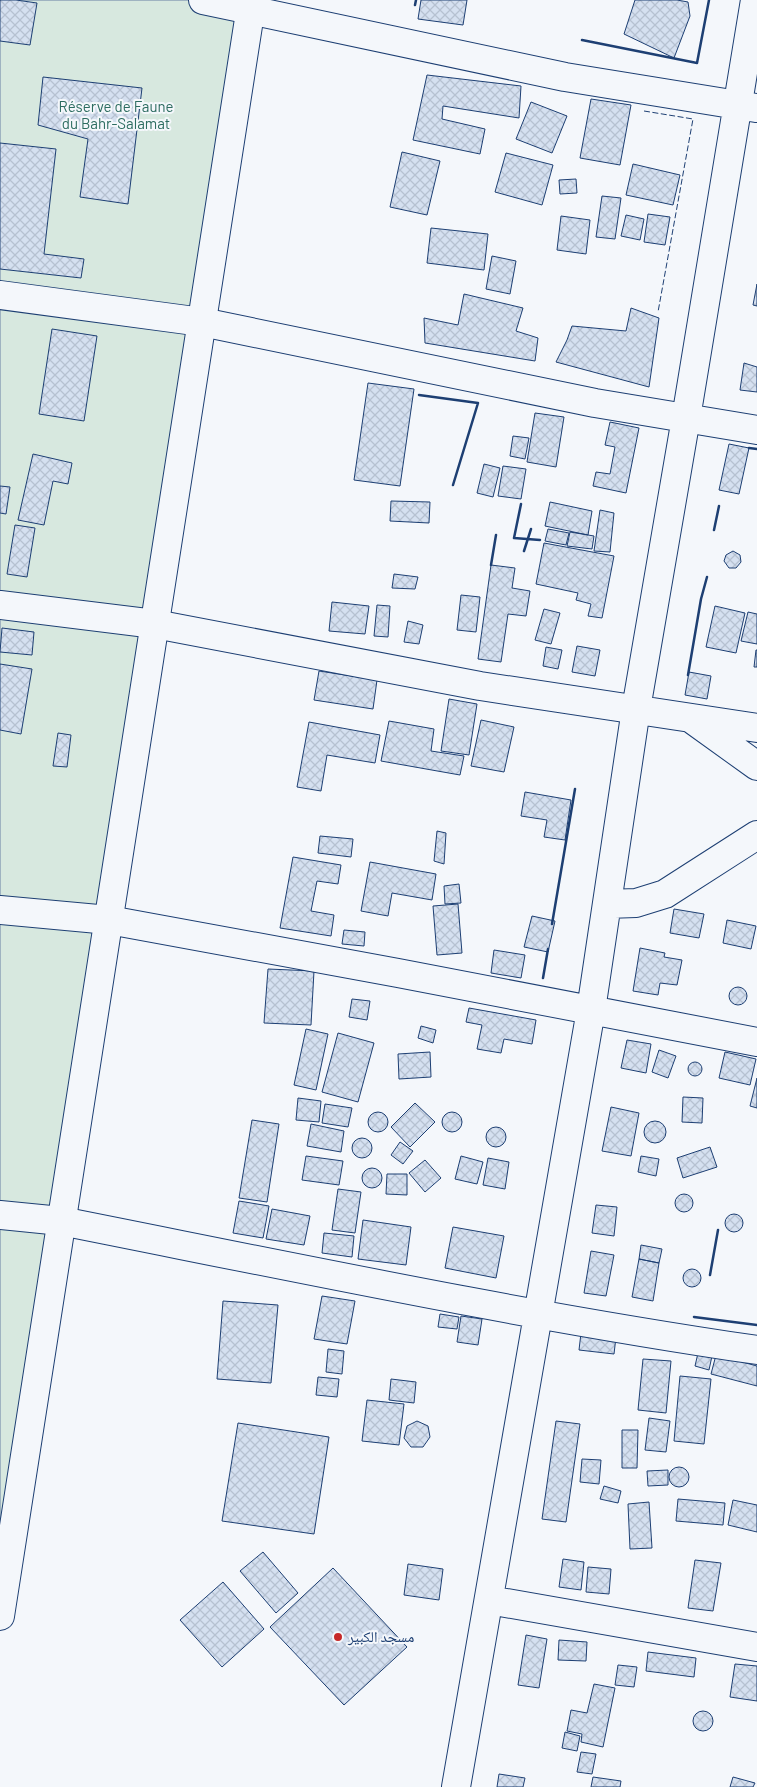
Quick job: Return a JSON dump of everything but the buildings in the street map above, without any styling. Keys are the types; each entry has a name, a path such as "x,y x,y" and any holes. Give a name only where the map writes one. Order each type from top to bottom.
{"street":[{"path":"203,0 251,5 565,76 748,106"},
{"path":"456,1787 591,1010 636,709 686,418 748,106 755,0"},
{"path":"0,1616 8,1517 61,1221 251,5"},
{"path":"0,295 202,322 595,403 757,430"},
{"path":"0,605 155,624 480,686 757,728"},
{"path":"690,718 757,766"},
{"path":"607,904 636,904 665,894 757,835"},
{"path":"0,910 109,920 757,1042"},
{"path":"0,1215 61,1221 539,1315 666,1337 757,1350"},
{"path":"489,1600 757,1646"}],"green space":[{"name":"Réserve de Faune du Bahr-Salamat","path":"0,0 243,0 0,1628"}],"fence":[{"path":"644,111 693,119 658,312"}],"wall":[{"path":"415,5 416,0"},
{"path":"582,40 697,63 709,0"},
{"path":"419,395 478,403 453,485"},
{"path":"749,448 757,449"},
{"path":"521,504 514,538 540,540"},
{"path":"714,530 719,506"},
{"path":"524,551 531,529"},
{"path":"491,565 496,535"},
{"path":"688,675 701,599 707,577"},
{"path":"552,924 575,789"},
{"path":"543,978 548,949"},
{"path":"710,1275 718,1230"},
{"path":"694,1317 757,1325"}],"place":[{"name":"مسجد الكبير","path":"338,1637"}]}
